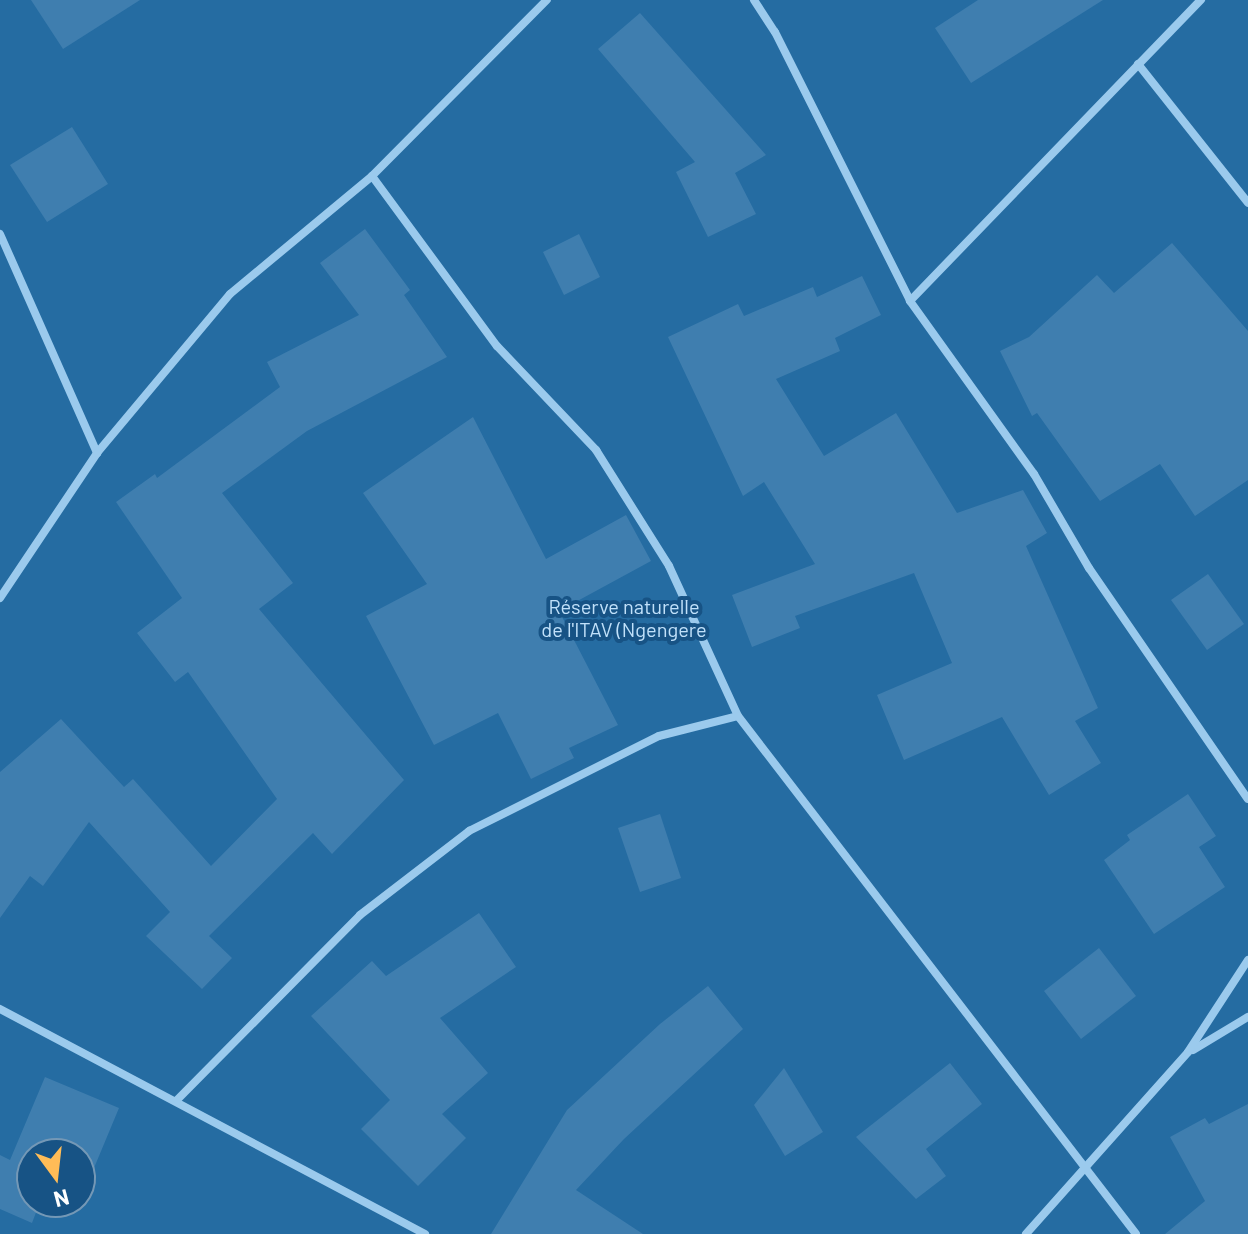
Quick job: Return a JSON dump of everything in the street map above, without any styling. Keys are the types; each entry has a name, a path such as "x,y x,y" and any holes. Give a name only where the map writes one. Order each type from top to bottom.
{"street":[{"path":"0,598 97,453 230,294 372,176 547,0"},
{"path":"754,0 775,32 910,301 1034,474 1089,568 1248,799"},
{"path":"910,301 1201,0"},
{"path":"1138,64 1248,203"},
{"path":"372,176 497,346 596,450 669,566 738,716 1136,1234"},
{"path":"0,234 97,453"},
{"path":"177,1100 360,915 469,831 659,736 738,716"},
{"path":"1026,1234 1188,1052 1248,960"},
{"path":"0,1009 425,1234"},
{"path":"1188,1052 1248,1017"}],"green space":[{"name":"Réserve naturelle de l'ITAV (Ngengere","path":"0,0 1248,0 1248,1234 0,1234"}],"building":[{"path":"31,0 140,0 63,49"},
{"path":"978,0 1103,0 971,83 935,28"},
{"path":"640,13 766,155 735,173 756,214 708,237 676,172 695,162 598,49"},
{"path":"72,127 108,184 47,222 10,165"},
{"path":"365,229 410,290 404,295 447,357 307,431 222,493 293,583 259,609 404,780 332,854 313,833 209,936 232,958 202,989 146,936 170,912 89,822 43,886 30,876 0,918 0,772 61,719 124,787 133,779 211,866 277,799 188,672 175,682 137,633 182,598 116,502 155,474 157,478 280,387 267,362 359,315 320,263"},
{"path":"579,234 600,277 564,295 543,252"},
{"path":"1172,243 1248,331 1248,480 1195,516 1160,464 1100,501 1037,413 1032,416 1000,351 1029,337 1097,275 1114,293"},
{"path":"862,276 881,315 835,338 840,351 776,379 824,456 896,413 957,513 1023,490 1047,533 1026,546 1098,708 1075,721 1101,763 1049,795 1002,717 904,760 877,695 952,663 914,573 795,616 800,628 752,647 732,595 815,564 764,482 743,496 668,337 738,304 744,316 813,287 817,297"},
{"path":"473,417 546,559 626,515 651,561 559,611 618,725 569,748 574,758 531,779 498,713 434,745 366,616 427,584 363,493"},
{"path":"1208,574 1244,624 1207,650 1171,600"},
{"path":"1188,794 1216,836 1199,847 1225,887 1154,934 1104,860 1130,840 1127,835"},
{"path":"660,814 681,878 640,892 618,828"},
{"path":"479,913 516,967 440,1018 488,1073 442,1114 466,1138 418,1186 361,1129 390,1100 311,1016 372,961 386,976"},
{"path":"1099,948 1136,996 1081,1039 1044,991"},
{"path":"708,986 743,1029 624,1139 576,1190 643,1234 491,1234 567,1110 660,1024"},
{"path":"950,1063 982,1104 926,1149 946,1176 916,1199 856,1137"},
{"path":"784,1068 823,1132 785,1156 754,1105"},
{"path":"45,1077 119,1108 96,1163 96,1138 19,1138"},
{"path":"1248,1104 1248,1234 1165,1234 1205,1201 1170,1137 1205,1118 1209,1124"},
{"path":"16,1146 16,1216 0,1209 0,1155 10,1160"}]}
